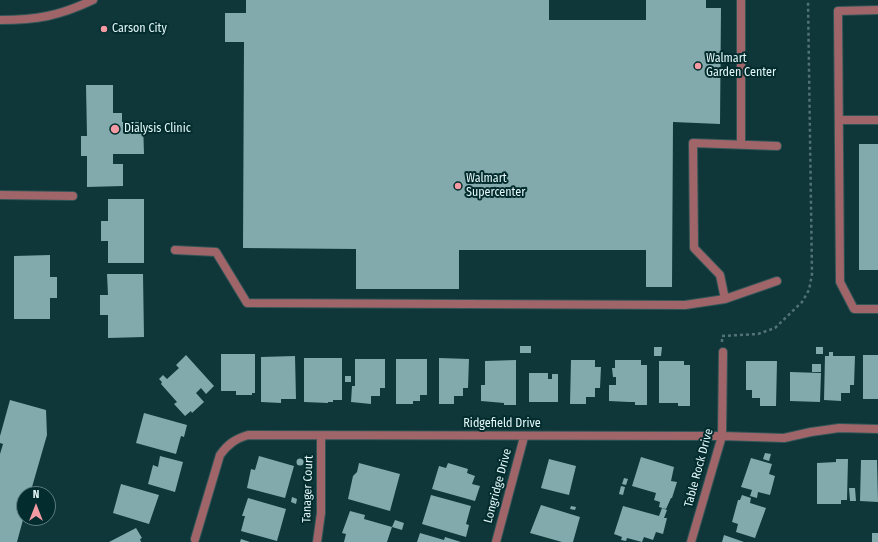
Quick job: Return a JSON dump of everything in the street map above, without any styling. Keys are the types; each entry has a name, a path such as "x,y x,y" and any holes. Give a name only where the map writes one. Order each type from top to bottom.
{"street":[{"path":"0,20 46,18 74,9 93,0"},
{"path":"740,0 741,144"},
{"path":"878,10 838,11 840,282 854,309 878,309"},
{"path":"839,120 878,120"},
{"path":"725,299 720,276 694,248 693,143 777,146"},
{"path":"0,196 73,196"},
{"path":"175,250 216,252 247,303 685,305 725,299 777,281"},
{"name":"Table Rock Drive","path":"691,542 722,436 723,352"},
{"name":"Ridgefield Drive","path":"195,539 220,455 227,444 237,438 248,435 524,437 722,436 784,438 839,428 878,429"},
{"name":"Tanager Court","path":"317,542 321,513 321,436"},
{"name":"Longridge Drive","path":"496,542 524,437"}],"path":[{"path":"723,352 722,336 758,334 775,328 802,302 809,290 812,274 808,0"}],"building":[{"name":"Walmart Supercenter","path":"246,0 549,0 549,20 646,20 646,0 706,0 706,8 721,8 720,124 673,122 672,287 646,287 646,250 459,250 459,289 356,289 356,249 243,248 244,42 225,42 225,13 246,13"},
{"name":"Dialysis Clinic","path":"86,85 113,85 113,113 122,113 122,122 143,122 144,154 113,154 113,164 123,164 123,186 87,187 87,156 81,156 81,136 87,136"},
{"path":"859,144 878,144 878,270 859,270"},
{"path":"108,199 144,199 144,263 108,263 108,241 101,241 101,221 108,221"},
{"path":"50,255 50,277 57,277 57,298 50,298 50,319 14,319 14,256"},
{"path":"107,274 143,274 144,337 108,338 108,315 100,315 100,295 108,295"},
{"path":"520,346 531,346 531,353 520,353"},
{"path":"654,347 662,347 661,356 654,356"},
{"path":"816,347 823,347 823,354 816,354"},
{"path":"829,352 833,352 833,356 855,356 854,385 850,385 850,393 841,393 841,401 824,400 825,356 829,356"},
{"path":"221,354 255,354 255,393 252,393 252,395 236,395 236,391 221,391"},
{"path":"186,355 214,386 206,394 201,388 196,393 204,402 192,413 191,411 185,416 174,404 177,402 161,384 162,382 159,379 163,375 167,379 179,368 176,365"},
{"path":"863,355 878,355 878,399 863,399"},
{"path":"295,356 296,399 281,399 281,403 261,402 261,357"},
{"path":"304,358 342,358 342,400 333,400 333,402 328,403 304,402"},
{"path":"439,358 469,359 468,388 463,388 463,396 454,396 454,404 439,404"},
{"path":"355,359 385,359 385,388 380,388 380,396 371,396 371,404 351,402 352,386 355,386"},
{"path":"396,359 427,359 427,395 420,395 420,401 413,401 413,404 396,404"},
{"path":"516,360 516,405 504,405 504,403 481,401 481,385 485,385 485,361"},
{"path":"571,360 595,360 595,367 601,367 600,388 595,388 595,397 586,397 586,404 570,404"},
{"path":"615,360 641,360 641,365 647,365 647,405 635,405 635,402 609,401 609,385 616,385 616,377 613,377 612,368 615,368"},
{"path":"659,361 684,361 684,365 690,365 690,406 678,406 678,403 659,403"},
{"path":"746,361 777,361 776,406 760,406 760,398 752,398 752,390 746,390"},
{"path":"812,364 821,364 821,372 812,372"},
{"path":"790,372 821,373 820,402 790,401"},
{"path":"529,373 548,373 548,379 552,379 552,374 558,374 558,402 529,402"},
{"path":"345,376 351,376 351,382 345,382"},
{"path":"10,400 46,410 47,435 32,486 16,486 16,526 21,526 17,542 0,542 0,454 3,444 0,443 0,436"},
{"path":"144,413 187,425 184,437 181,436 176,454 136,443"},
{"path":"765,453 771,454 769,461 763,459"},
{"path":"160,456 183,462 175,492 148,484 153,465 158,467"},
{"path":"259,456 294,466 285,498 247,488 251,469 255,470"},
{"path":"641,457 674,467 671,481 677,482 672,498 666,509 659,507 660,502 654,500 656,493 632,486"},
{"path":"300,458 303,459 303,465 300,466 297,465 296,462 297,459"},
{"path":"751,458 772,464 769,474 775,476 770,495 758,492 757,498 750,496 752,490 741,487"},
{"path":"549,459 576,466 569,495 541,488"},
{"path":"836,459 848,459 847,500 841,500 841,504 817,504 817,463 836,462"},
{"path":"861,460 877,460 878,502 860,501"},
{"path":"359,463 400,474 390,511 348,499 353,476 357,472"},
{"path":"448,463 468,469 467,473 475,476 472,484 480,486 475,501 432,489 439,466 446,468"},
{"path":"624,478 628,479 626,485 622,484"},
{"path":"121,484 159,495 149,524 113,513"},
{"path":"621,486 625,487 623,495 619,494"},
{"path":"849,488 855,488 856,501 850,501"},
{"path":"431,495 471,506 466,524 469,525 466,537 422,524"},
{"path":"742,495 751,498 750,503 766,508 755,538 736,532 738,524 732,522 738,500 740,500"},
{"path":"292,497 297,499 296,504 291,502"},
{"path":"248,498 286,509 277,541 241,531 245,516 242,516"},
{"path":"541,505 580,517 573,542 562,542 530,533"},
{"path":"571,506 576,507 575,510 570,509"},
{"path":"623,506 659,516 662,508 667,510 664,518 667,518 663,534 656,532 653,540 644,537 642,542 627,538 626,541 621,540 622,537 614,534"},
{"path":"350,511 365,515 364,519 392,527 387,542 344,542 346,534 342,533"},
{"path":"395,520 404,523 402,530 392,527"},
{"path":"136,528 142,538 140,539 141,542 109,542"},
{"path":"420,533 444,540 445,537 461,542 417,542"},
{"path":"872,533 878,533 878,542 872,542"},
{"path":"724,535 744,542 722,542"},
{"path":"241,539 250,542 240,542"}],"place":[{"name":"Carson City","path":"104,29"},
{"name":"Walmart Garden Center","path":"698,66"},
{"name":"Dialysis Clinic","path":"115,129"},
{"name":"Walmart Supercenter","path":"458,186"}]}
